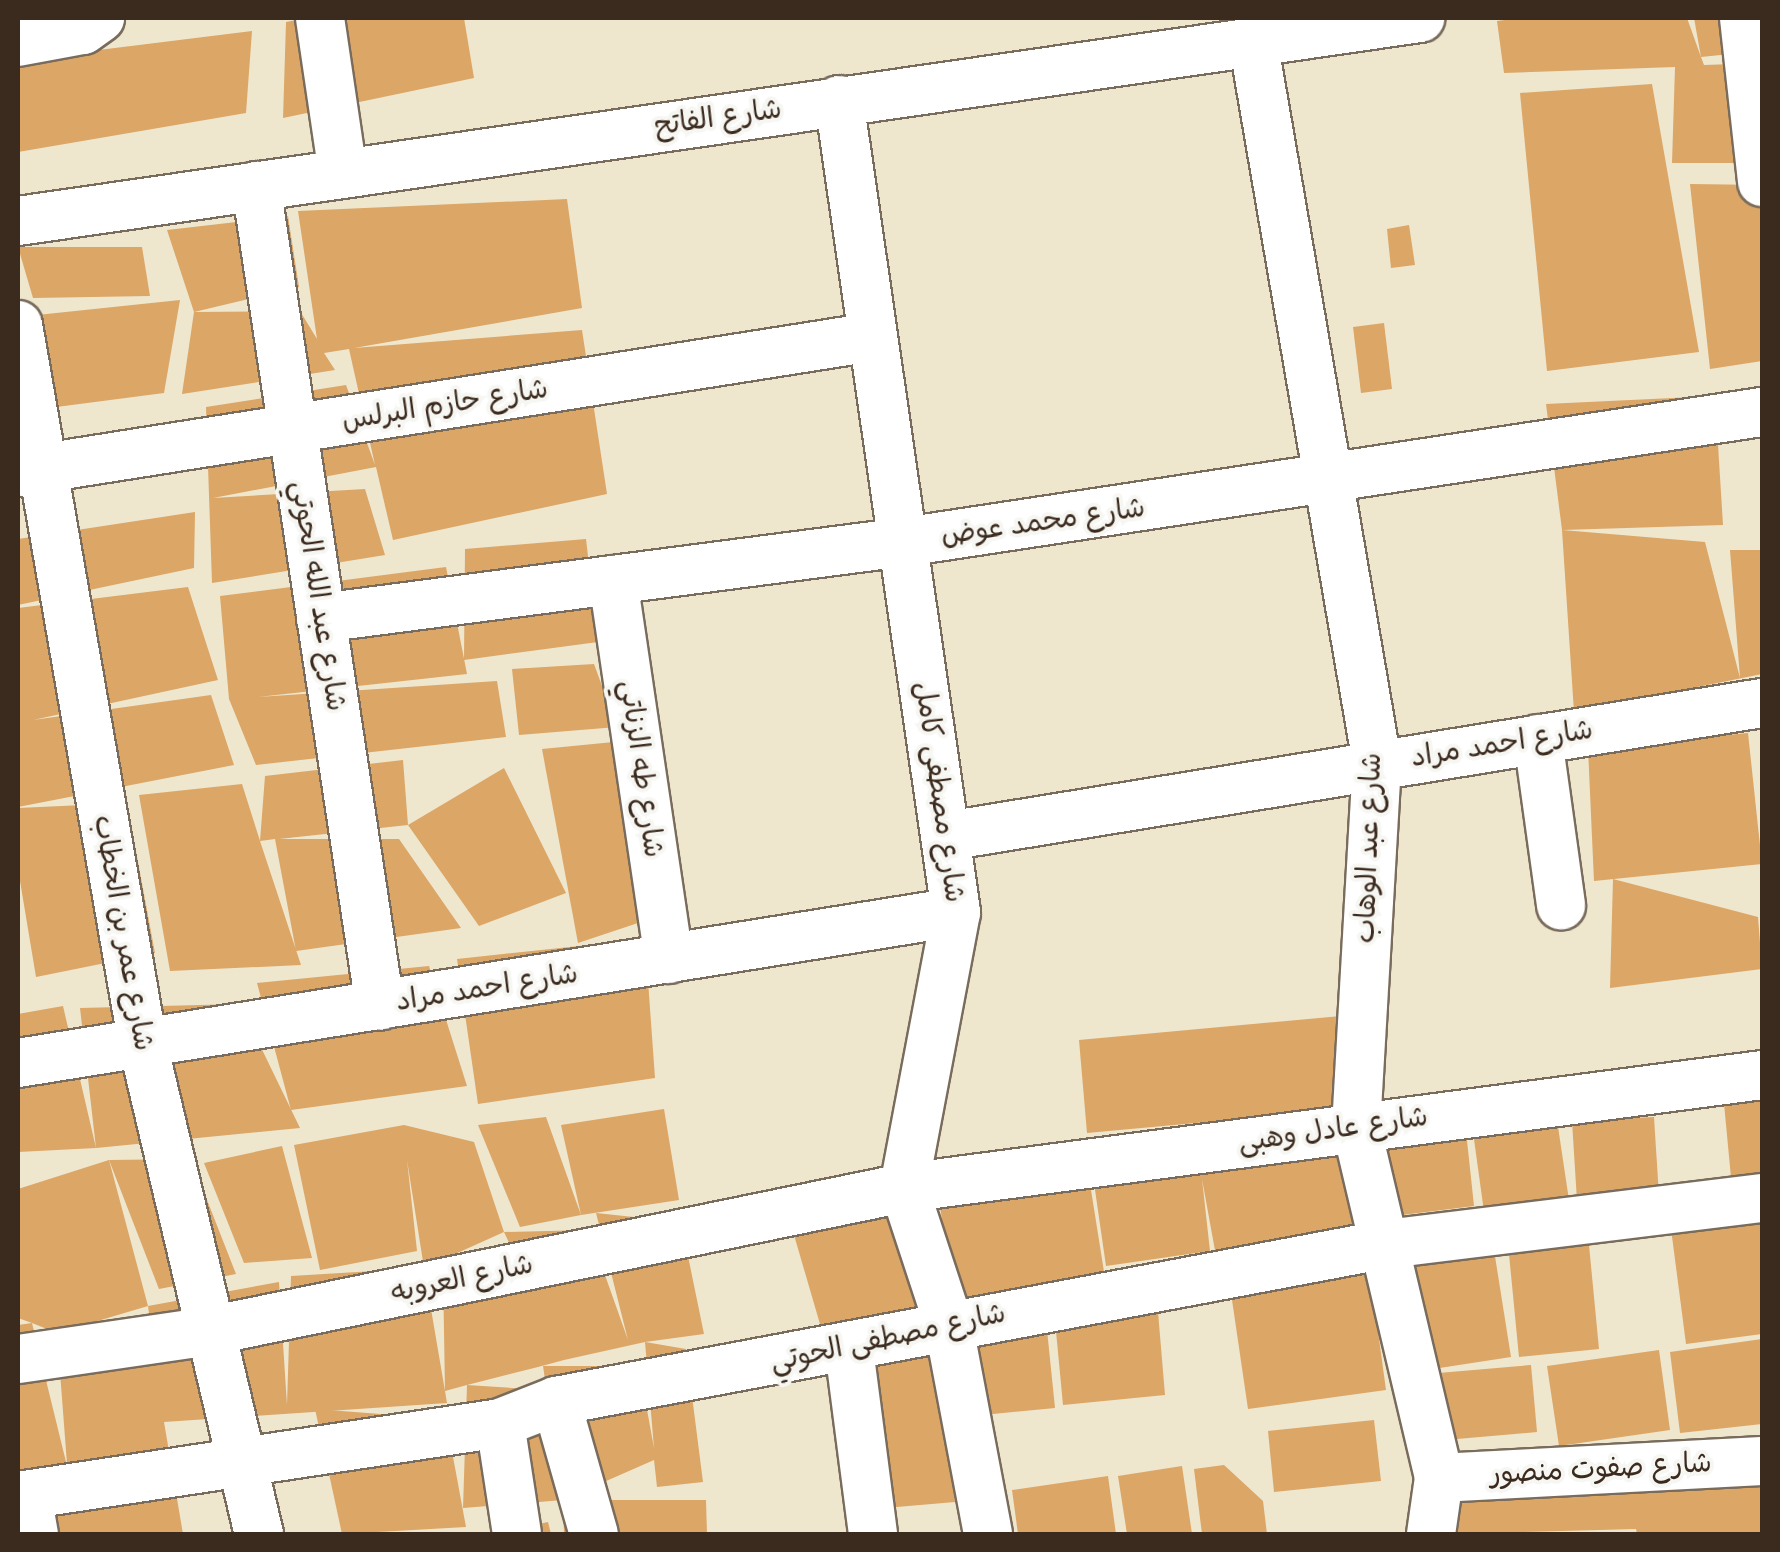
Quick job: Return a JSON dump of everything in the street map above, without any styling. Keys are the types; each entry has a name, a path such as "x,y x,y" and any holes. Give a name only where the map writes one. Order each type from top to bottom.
{"street":[{"path":"18,42 83,30 100,18"},
{"path":"320,18 343,173"},
{"name":"شارع الفاتح","path":"18,222 1420,18"},
{"path":"1744,18 1762,182"},
{"name":"شارع عبد الوهاب","path":"1253,41 1377,763 1356,1126 1387,1244 1439,1478 1431,1534"},
{"name":"شارع مصطفى كامل","path":"839,100 956,912 904,1188 948,1322 988,1534"},
{"name":"شارع عبد الله الحوتي","path":"256,186 380,1006"},
{"name":"شارع عمر بن الخطاب","path":"18,325 29,470 142,1045 259,1534"},
{"name":"شارع حازم البرلس","path":"29,470 872,337"},
{"name":"شارع محمد عوض","path":"321,618 904,542 1762,412"},
{"name":"شارع طه الزناتي","path":"613,580 669,959"},
{"name":"شارع احمد مراد","path":"947,836 1762,703"},
{"path":"1538,738 1561,905"},
{"name":"شارع احمد مراد","path":"18,1064 956,912"},
{"name":"شارع عادل وهبى","path":"904,1188 1762,1075"},
{"name":"شارع العروبه","path":"18,1359 210,1332 904,1188"},
{"name":"شارع مصطفى الحوتي","path":"26,1508 242,1463 500,1423 556,1401 849,1349 948,1322 1387,1244 1762,1198"},
{"path":"849,1349 873,1534"},
{"path":"556,1401 594,1534"},
{"path":"500,1423 517,1534"},
{"name":"شارع صفوت منصور","path":"1439,1478 1762,1461"}],"building":[{"path":"308,18 464,18 474,78 283,118 286,22"},
{"path":"1687,18 1704,65 1762,63 1762,163 1672,163 1675,67 1504,73 1497,21"},
{"path":"1694,18 1740,18 1740,53 1701,57"},
{"path":"252,31 246,113 18,152 18,60"},
{"path":"1652,84 1699,352 1547,371 1520,93"},
{"path":"1690,184 1762,185 1762,361 1710,369"},
{"path":"567,199 582,308 354,348 582,330 607,494 393,540 376,467 213,498 365,489 385,555 212,583 206,407 346,385 375,465 349,349 324,353 335,370 182,394 194,312 300,311 317,339 298,211"},
{"path":"288,216 299,287 194,312 167,230"},
{"path":"1409,225 1415,265 1391,268 1387,229"},
{"path":"18,247 142,247 150,296 33,298"},
{"path":"180,300 164,393 18,412 18,317"},
{"path":"1384,323 1392,389 1361,393 1353,327"},
{"path":"1715,396 1723,525 1562,530 1546,404"},
{"path":"195,512 194,568 18,605 18,539"},
{"path":"1562,530 1705,542 1740,678 1730,550 1762,550 1762,674 1574,712"},
{"path":"586,539 598,642 464,660 465,549"},
{"path":"446,567 467,674 258,697 497,681 506,737 256,765 229,699 220,596"},
{"path":"188,587 218,680 33,720 211,695 234,765 18,807 18,608"},
{"path":"594,664 617,727 519,735 512,669"},
{"path":"1748,733 1762,864 1594,881 1588,748"},
{"path":"624,741 650,919 578,943 542,749"},
{"path":"403,760 408,825 279,839 399,839 461,928 296,951 301,965 170,971 139,795 242,784 260,841 265,776","holes":["275,839 296,948 260,841"]},
{"path":"504,768 566,893 479,926 408,825"},
{"path":"127,803 155,953 36,977 18,869 18,808"},
{"path":"1613,879 1758,917 1762,969 1610,988"},
{"path":"645,939 655,1078 478,1104 457,959"},
{"path":"429,966 467,1086 291,1110 257,983"},
{"path":"240,1004 300,1128 96,1148 80,1008"},
{"path":"63,1006 96,1148 18,1152 18,1014"},
{"path":"1341,1016 1349,1109 1087,1133 1079,1040"},
{"path":"1762,1089 1762,1185 1732,1188 1723,1093"},
{"path":"664,1109 679,1200 581,1215 561,1125"},
{"path":"546,1117 581,1215 520,1227 478,1125"},
{"path":"1654,1117 1659,1196 1577,1201 1572,1121"},
{"path":"1557,1120 1570,1207 1485,1219 1473,1132"},
{"path":"404,1125 474,1142 504,1232 424,1268 407,1160 417,1251 320,1270 294,1145"},
{"path":"1466,1131 1474,1206 1394,1216 1385,1141"},
{"path":"1354,1140 1368,1231 1216,1256 1202,1179 1210,1251 1106,1266 1093,1176"},
{"path":"282,1146 312,1258 244,1263 204,1163"},
{"path":"191,1159 236,1274 159,1289 109,1160"},
{"path":"109,1160 148,1306 57,1333 18,1318 18,1189"},
{"path":"1088,1171 1105,1278 955,1302 938,1194"},
{"path":"895,1207 928,1320 827,1348 794,1235"},
{"path":"1762,1209 1762,1334 1686,1344 1670,1221"},
{"path":"596,1213 681,1222 704,1334 645,1342 445,1391 443,1272 525,1277 504,1232 589,1230 628,1340"},
{"path":"1589,1245 1599,1349 1519,1357 1509,1254"},
{"path":"1494,1250 1511,1357 1420,1371 1402,1265"},
{"path":"424,1268 447,1403 164,1422 183,1534 18,1534 65,1478 71,1516 57,1333 150,1321 148,1306 279,1282 287,1405 291,1276"},
{"path":"1370,1273 1386,1390 1248,1409 1231,1293"},
{"path":"1157,1300 1165,1395 1063,1405 1054,1310"},
{"path":"1046,1320 1055,1408 983,1415 973,1328"},
{"path":"32,1323 67,1466 18,1471 18,1325"},
{"path":"1762,1339 1762,1424 1680,1433 1670,1352"},
{"path":"645,1342 686,1349 703,1482 657,1487 654,1460 563,1500 543,1366 639,1366 654,1448"},
{"path":"1659,1350 1670,1430 1559,1446 1547,1366"},
{"path":"942,1355 955,1502 885,1508 872,1361"},
{"path":"1531,1365 1537,1432 1434,1441 1427,1374"},
{"path":"467,1385 528,1389 563,1500 463,1508"},
{"path":"315,1409 446,1419 466,1527 342,1534"},
{"path":"1374,1420 1381,1481 1274,1492 1268,1431"},
{"path":"1762,1457 1762,1534 1637,1534 1636,1529 1451,1534 1446,1503"},
{"path":"1224,1465 1263,1501 1267,1534 1202,1534 1194,1469"},
{"path":"1182,1466 1192,1534 1127,1534 1118,1476"},
{"path":"1108,1476 1116,1534 1018,1534 1012,1490"},
{"path":"563,1500 706,1500 707,1534 564,1534"},
{"path":"548,1522 551,1534 496,1533"}]}
